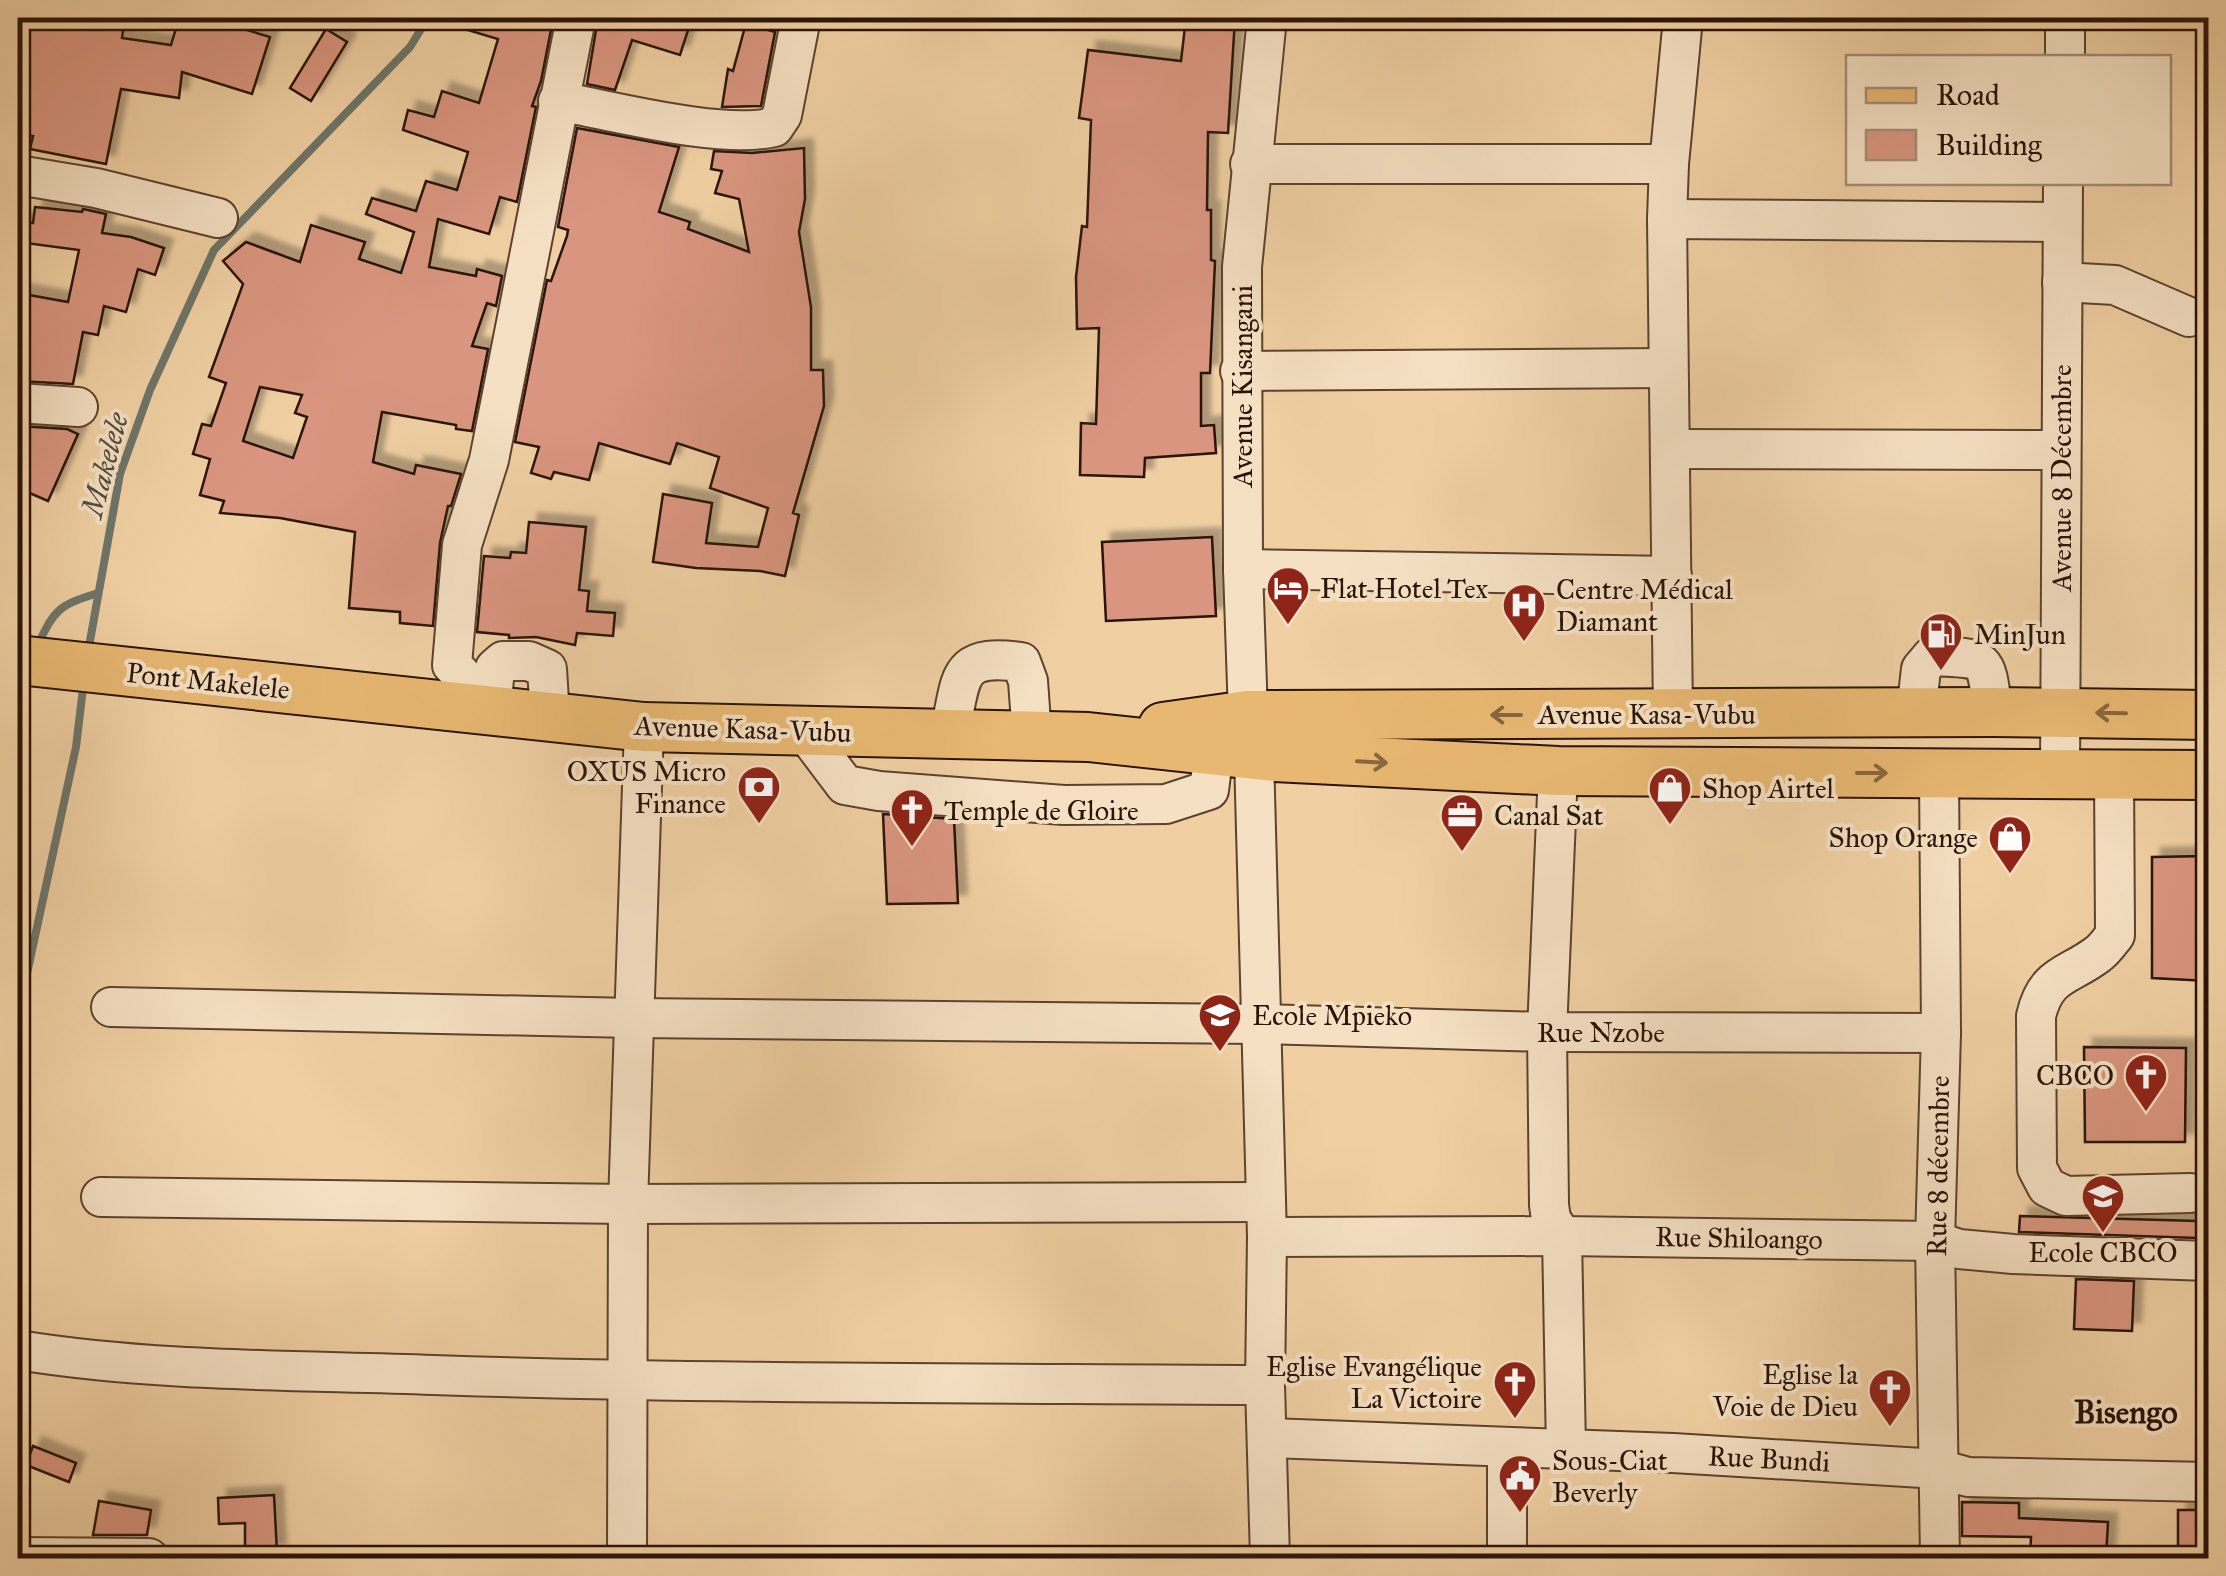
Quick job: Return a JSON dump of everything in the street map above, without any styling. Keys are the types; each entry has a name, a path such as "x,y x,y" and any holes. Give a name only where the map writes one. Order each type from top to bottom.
{"main road":[{"name":"Pont Makelele","path":"18,660 399,702"},
{"name":"Avenue Kasa-Vubu","path":"399,702 644,727 1238,741 1558,771 2208,775"},
{"name":"Avenue Kasa-Vubu","path":"1238,741 1672,714 2208,714"}],"street":[{"path":"483,710 470,683 452,665 462,545 490,460 576,18"},
{"path":"558,101 725,130 758,131 774,127 782,115 801,18"},
{"name":"Avenue Kisangani","path":"1267,18 1242,268 1243,570 1238,741 1260,1024 1267,1220 1265,1384 1270,1558"},
{"path":"1672,714 1667,219 1668,164 1682,18"},
{"path":"2064,55 2065,18"},
{"path":"1250,164 1668,164"},
{"path":"18,176 96,188 218,218"},
{"name":"Avenue 8 Décembre","path":"2060,774 2062,185"},
{"path":"1667,219 2062,222"},
{"path":"2062,282 2115,284 2189,318"},
{"path":"1240,371 1667,368"},
{"path":"18,404 78,407"},
{"path":"1670,449 2061,450"},
{"path":"1243,570 1672,576"},
{"path":"949,734 964,671 976,661 993,658 1020,662 1028,682 1032,736"},
{"path":"626,1558 628,1204 644,727"},
{"path":"805,732 845,785 1064,805 1166,804 1209,790 1238,741"},
{"path":"1558,771 1547,1032 1549,1205 1550,1219 1562,1236 1566,1450"},
{"name":"Rue 8 décembre","path":"1939,773 1941,1034 1935,1241 1940,1558"},
{"path":"2114,774 2115,935 2099,954 2050,982 2040,998 2036,1016 2037,1168 2047,1188 2066,1196 2190,1193"},
{"name":"Rue Nzobe","path":"112,1007 1547,1032 1941,1034"},
{"name":"Rue Shiloango","path":"101,1197 628,1204 1267,1220 1562,1236 1935,1241 1959,1250 2013,1254 2208,1261"},
{"path":"18,1350 75,1359 204,1368 626,1381 1265,1384"},
{"name":"Rue Bundi","path":"1268,1438 1940,1469 1968,1477 2208,1482"},
{"path":"1507,1448 1507,1558"},
{"path":"18,1556 149,1558"}],"building":[{"path":"18,18 96,22 97,18 125,18 122,38 171,45 179,18 221,18 220,22 270,37 252,94 182,72 179,98 121,89 106,164 30,149 33,136 18,134"},
{"path":"445,18 526,18 552,25 532,106 536,107 517,202 500,197 489,234 438,219 429,267 476,276 477,269 502,276 496,306 487,303 472,346 488,349 472,431 382,412 373,462 414,474 416,465 461,474 448,506 440,543 433,626 400,623 400,612 349,608 355,532 280,518 220,513 224,501 200,495 210,459 193,454 202,424 211,426 226,383 209,377 243,284 223,261 246,242 300,262 311,225 365,242 359,259 401,273 414,232 366,214 372,198 416,211 426,181 457,190 468,152 403,130 408,110 434,117 442,91 479,103 498,39 444,23","holes":["260,387 302,395 295,413 307,417 293,458 243,441"]},
{"path":"598,18 692,18 680,55 632,40 615,90 587,84"},
{"path":"1186,18 1235,18 1228,133 1208,132 1207,210 1211,210 1211,260 1215,261 1210,373 1201,373 1201,426 1214,425 1216,453 1145,458 1144,477 1080,475 1081,423 1096,424 1099,328 1077,329 1076,277 1082,226 1087,227 1091,120 1079,118 1088,50 1181,61"},
{"path":"746,23 775,32 761,106 722,107 728,69 733,71"},
{"path":"326,29 347,42 311,101 290,88"},
{"path":"577,128 679,147 659,212 690,222 688,229 749,252 739,199 715,193 722,171 711,169 714,151 752,153 804,148 805,199 799,232 811,307 811,370 823,370 824,406 793,513 799,515 785,576 653,562 663,494 712,503 706,543 758,547 768,508 710,488 719,457 677,443 670,464 599,443 589,480 554,472 551,479 531,473 539,447 515,442 547,280 551,281 567,236 568,230 558,227"},
{"path":"35,207 106,214 102,233 164,248 155,275 138,269 126,312 104,306 98,335 83,332 73,384 18,381 18,293 68,302 79,250 18,242 18,222 33,223"},
{"path":"18,426 67,429 78,434 48,501 18,488"},
{"path":"529,522 586,527 579,590 589,591 587,611 615,613 613,636 577,633 575,645 477,632 484,556 510,558 511,552 526,553"},
{"path":"1212,537 1216,616 1106,621 1102,542"},
{"path":"883,814 954,819 958,903 887,904"},
{"path":"2208,856 2208,981 2152,978 2152,857"},
{"name":"CBCO","path":"2084,1047 2186,1048 2185,1142 2085,1142"},
{"path":"2020,1216 2197,1221 2197,1238 2019,1232"},
{"path":"2076,1279 2134,1281 2132,1331 2074,1329"},
{"path":"33,1446 76,1463 69,1482 26,1465"},
{"path":"274,1495 277,1553 245,1553 245,1523 219,1524 218,1498"},
{"path":"99,1501 151,1510 147,1535 93,1535"},
{"path":"1962,1502 2019,1503 2019,1518 2108,1522 2106,1558 2030,1558 2031,1537 1962,1536"},
{"path":"2178,1510 2208,1510 2204,1558 2178,1558"}],"waterway":[{"name":"Makelele","path":"88,652 120,474 150,390 214,250 410,47 428,18"},
{"path":"38,645 60,610 98,593"},
{"name":"Makelele","path":"18,1015 76,747 84,680"}],"place":[{"name":"Flat Hotel Tex","path":"1288,626"},
{"name":"Centre Médical Diamant","path":"1524,643"},
{"name":"MinJun","path":"1941,672"},
{"name":"OXUS Micro Finance","path":"759,825"},
{"name":"Shop Airtel","path":"1670,826"},
{"name":"Temple de Gloire","path":"912,848"},
{"name":"Canal Sat","path":"1462,853"},
{"name":"Shop Orange","path":"2010,875"},
{"name":"Ecole Mpieko","path":"1220,1053"},
{"name":"CBCO","path":"2146,1113"},
{"name":"Ecole CBCO","path":"2103,1234"},
{"name":"Eglise Evangélique La Victoire","path":"1515,1420"},
{"name":"Eglise la Voie de Dieu","path":"1890,1428"},
{"name":"Sous-Ciat Beverly","path":"1520,1514"}],"district":[{"name":"Bisengo","path":"2126,1412"}]}
